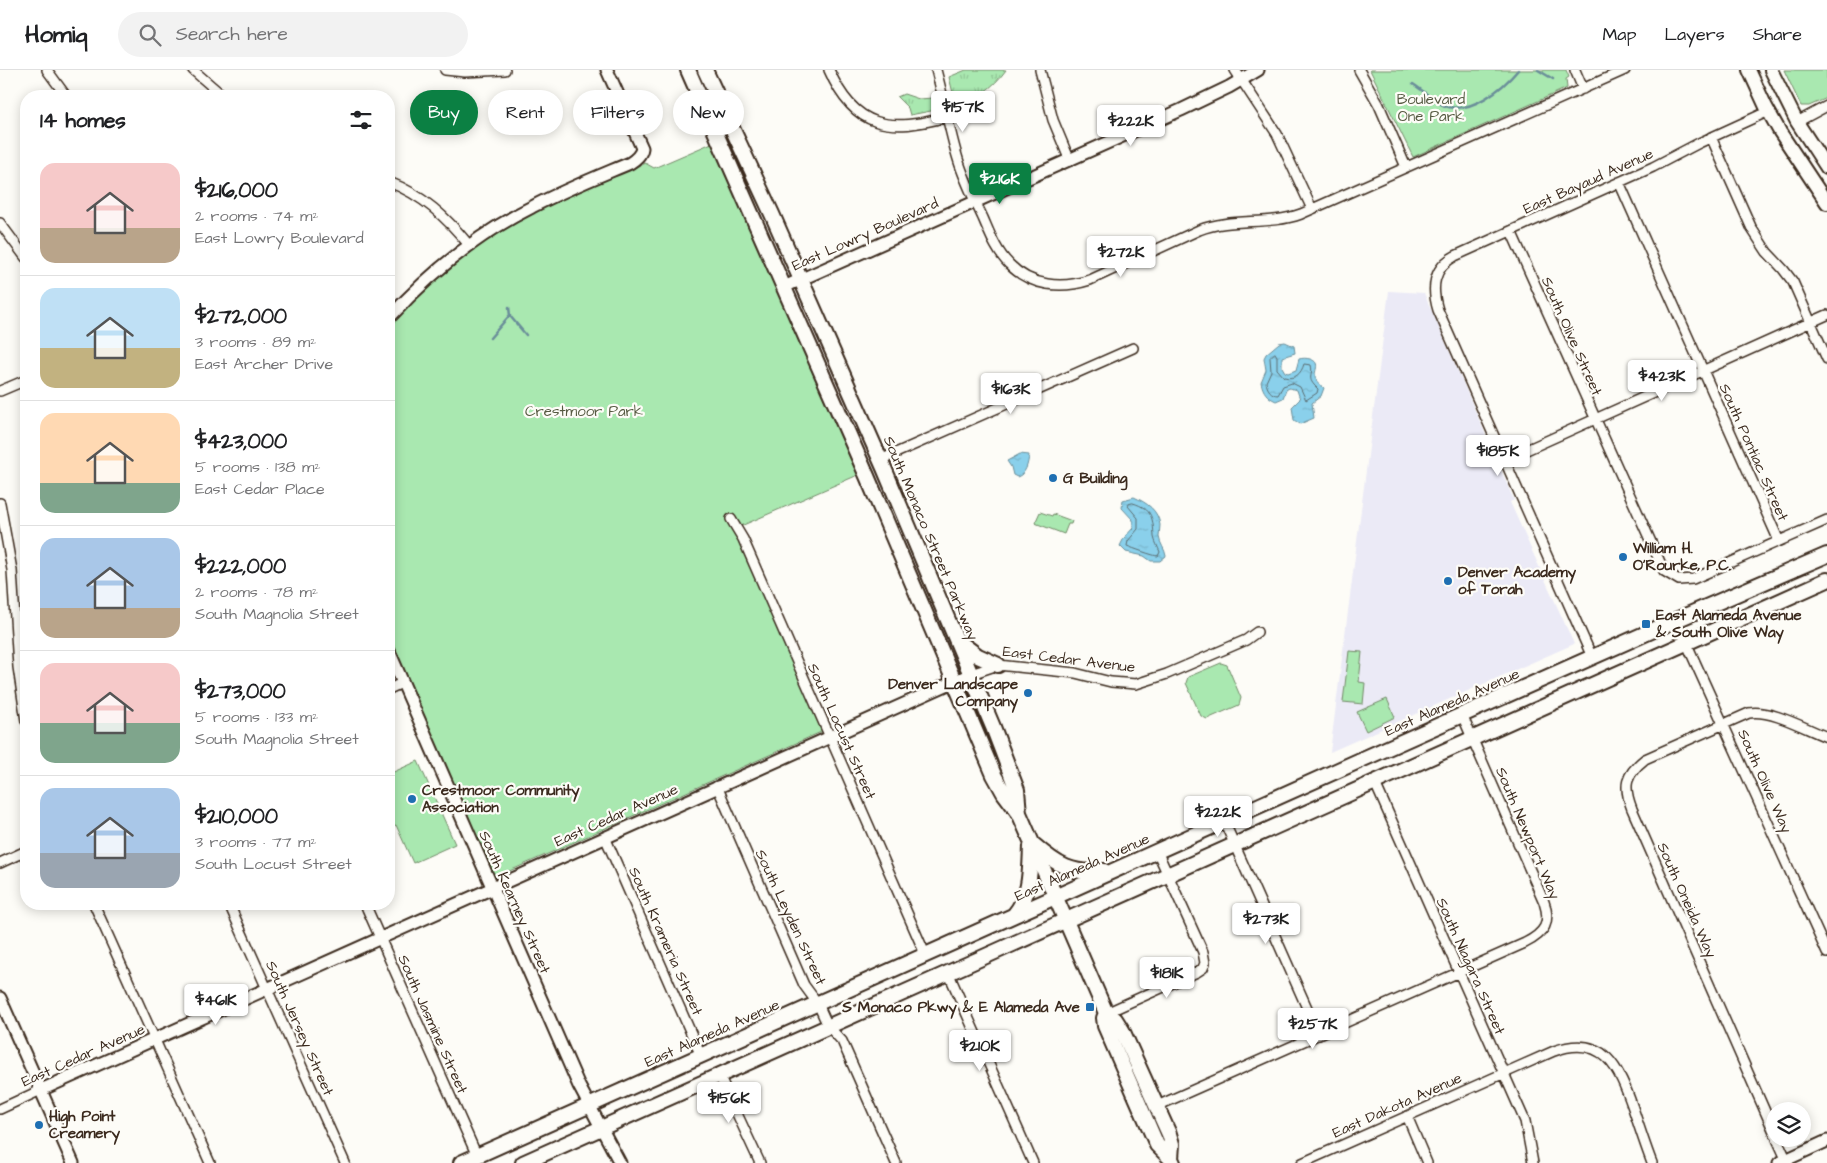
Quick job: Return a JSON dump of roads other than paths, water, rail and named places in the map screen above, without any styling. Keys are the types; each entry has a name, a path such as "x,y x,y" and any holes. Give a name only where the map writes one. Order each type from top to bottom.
{"main road":[{"name":"South Monaco Street Parkway","path":"688,70 836,404 994,775 1004,793 1019,813 1106,1013"},
{"name":"South Monaco Street Parkway","path":"705,70 801,280 956,639 1012,774 1019,796 1019,813"},
{"path":"1750,70 1768,112 1827,203"},
{"path":"1771,70 1797,122 1827,168"},
{"path":"836,404 853,426 865,452 880,460"},
{"path":"867,476 875,476 881,482 891,506 907,524"},
{"name":"East Alameda Avenue","path":"461,1163 1592,657 1827,556"},
{"path":"523,1163 948,972 1688,644 1827,580"},
{"path":"956,639 978,656 998,664"},
{"path":"1031,843 1051,860 1070,870 1086,873 1117,869"},
{"path":"1014,915 1023,901 1028,888 1031,843"},
{"path":"1106,1013 1115,1019 1122,1030 1172,1141 1168,1162 1153,1136 1105,1026 1104,1018 1106,1013"}],"street":[{"path":"47,70 62,90"},
{"path":"193,70 216,90"},
{"path":"445,70 465,72 505,70"},
{"path":"395,311 418,286 469,245 532,207 630,163 638,157 642,148 607,70"},
{"path":"829,70 848,102 856,110 876,121 909,126 948,117"},
{"path":"936,70 959,161 992,240 1008,264 1022,275 1058,286 1090,280 1214,224 1279,220 1312,209 1624,70"},
{"path":"1040,70 1052,120 1070,161"},
{"path":"1235,70 1277,134 1312,209"},
{"name":"East Lowry Boulevard","path":"784,287 1213,96 1258,70"},
{"path":"1359,70 1376,98 1406,167"},
{"path":"1574,70 1583,89"},
{"path":"1797,122 1827,106"},
{"name":"East Bayaud Avenue","path":"1504,460 1438,310 1434,289 1438,271 1445,262 1455,256 1659,164 1711,137 1768,112"},
{"path":"1711,137 1752,229 1762,245 1793,282 1827,359"},
{"name":"South Pontiac Street","path":"1619,182 1779,541"},
{"path":"395,185 417,196 442,214 469,245"},
{"path":"0,223 20,250"},
{"name":"South Olive Street","path":"1511,231 1659,564 1669,576 1679,580 1699,577 1779,541"},
{"path":"1592,657 1504,460 1827,315"},
{"path":"880,460 1133,348"},
{"path":"0,391 20,383"},
{"path":"0,503 12,570 20,673"},
{"name":"South Locust Street","path":"731,519 743,539 926,956"},
{"path":"1779,541 1827,520"},
{"name":"South Olive Way","path":"1676,620 1827,953"},
{"name":"East Cedar Avenue","path":"0,1109 970,674 998,664 1075,673 1111,682 1136,684 1175,671 1246,640 1257,632"},
{"name":"South Kearney Street","path":"395,666 579,1086 591,1105 620,1163"},
{"path":"395,686 402,683"},
{"name":"South Oneida Way","path":"1766,1114 1632,809 1626,791 1630,775 1635,767 1645,759 1749,713 1762,713 1827,737"},
{"name":"South Newport Way","path":"1157,1106 1459,973 1531,940 1543,930 1547,918 1544,902 1462,715"},
{"name":"South Niagara Street","path":"1375,783 1504,1073 1528,1131 1533,1163"},
{"name":"South Leyden Street","path":"717,786 804,985 818,1004 828,1026 842,1041 896,1163"},
{"path":"1224,821 1319,1035"},
{"name":"South Krameria Street","path":"605,837 701,1056"},
{"path":"1106,1013 1197,972 1206,963 1203,952 1157,851"},
{"path":"0,863 20,854"},
{"path":"97,910 210,1163"},
{"name":"South Jersey Street","path":"233,910 345,1163"},
{"name":"South Jasmine Street","path":"368,910 477,1156"},
{"path":"948,972 1033,1163"},
{"path":"0,998 73,1163"},
{"path":"1504,1073 1567,1047 1585,1048 1602,1054 1609,1059 1620,1075 1652,1163"},
{"name":"East Dakota Avenue","path":"1302,1163 1322,1159 1407,1116 1504,1073"},
{"path":"719,1075 760,1163"},
{"path":"1407,1116 1427,1163"},
{"path":"1779,1147 1784,1162 1827,1141"}],"water":[{"path":"1285,342 1294,346 1295,353 1282,357 1282,367 1285,372 1288,373 1296,370 1299,359 1310,359 1317,365 1315,376 1318,383 1324,388 1321,396 1312,403 1314,418 1300,424 1294,420 1292,407 1300,399 1297,390 1289,388 1286,390 1283,398 1276,401 1266,394 1261,382 1266,370 1264,358 1266,354 1279,343"},
{"path":"1020,454 1029,455 1029,458 1024,471 1017,477 1013,475 1007,461"},
{"path":"1134,497 1151,508 1157,515 1160,525 1160,542 1166,556 1160,561 1151,561 1144,556 1126,552 1120,546 1133,528 1133,520 1122,508 1123,500"}],"waterway":[{"path":"1413,84 1445,106 1465,107 1495,92 1518,70"},
{"path":"1538,70 1553,79"},
{"path":"509,307 510,316 526,335"},
{"path":"490,338 509,316"}],"place":[{"name":"G Building","path":"1053,478"},
{"name":"William H. O'Rourke, P.C.","path":"1623,557"},
{"name":"Denver Academy of Torah","path":"1448,581"},
{"name":"East Alameda Avenue & South Olive Way","path":"1646,624"},
{"name":"Denver Landscape Company","path":"1028,693"},
{"name":"Crestmoor Community Association","path":"412,799"},
{"name":"S Monaco Pkwy & E Alameda Ave","path":"1090,1007"},
{"name":"High Point Creamery","path":"39,1125"}],"park label":[{"name":"Boulevard One Park","path":"1431,108"},
{"name":"Crestmoor Park","path":"584,411"}]}
